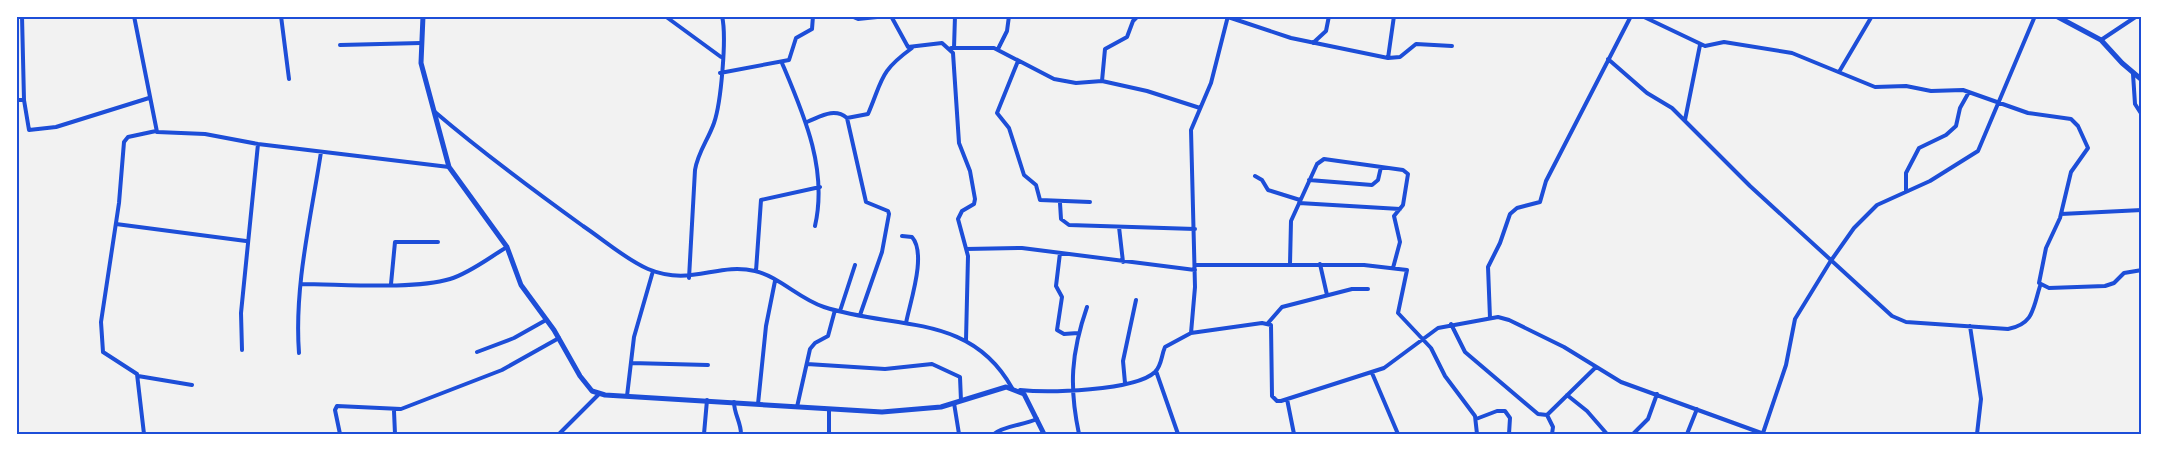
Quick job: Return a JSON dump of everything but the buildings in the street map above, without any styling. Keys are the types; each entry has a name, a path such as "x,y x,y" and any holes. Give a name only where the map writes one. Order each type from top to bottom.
{"street":[{"path":"22,16 19,32 26,126 29,130 36,131 149,98"},
{"path":"134,16 156,131"},
{"path":"281,16 289,79"},
{"path":"423,16 421,63 449,167 507,247 521,285 559,338 580,376 592,391 599,394 829,410 882,411 941,407 1000,388 1051,393 1071,391 1125,383 1152,375 1156,371 1165,347 1191,333 1268,322 1282,307 1352,289 1368,289"},
{"path":"664,16 721,57"},
{"path":"689,278 697,160 715,118 724,46 722,16"},
{"path":"720,73 782,63 792,56 796,38 812,29 813,16"},
{"path":"851,16 858,19 889,16 906,44 912,48"},
{"path":"955,16 952,48 959,143 970,171 975,200 974,204 962,212 958,219 966,249 966,340"},
{"path":"998,49 1007,31 1009,16"},
{"path":"1102,81 1105,49 1127,38 1133,21 1138,16"},
{"path":"1312,44 1326,31 1329,16"},
{"path":"1388,58 1394,16"},
{"path":"1490,318 1488,267 1500,243 1510,214 1517,208 1540,202 1546,181 1631,16"},
{"path":"1608,59 1638,86 1672,108 1830,262 1899,320 2008,329 2026,323 2040,286 2039,279 2046,248 2061,214 2071,172 2088,148 2083,135 2070,119 2028,113 1969,92 1931,91 1906,86 1875,87 1792,53 1724,42 1701,45 1642,16"},
{"path":"1839,72 1872,16"},
{"path":"1268,322 1273,329 1272,396 1277,401 1372,373 1401,357 1438,328 1490,318 1509,320 1564,347 1621,382 1697,409 1751,432 1763,434 1786,366 1796,320 1830,262 1854,228 1877,205 1972,157 1981,144 2035,16"},
{"path":"2101,40 2137,16"},
{"path":"1191,333 1195,229 1191,136 1211,83 1228,17 1312,44 1388,58 1400,57 1416,44 1452,46"},
{"path":"2058,17 2101,40 2133,74 2142,80"},
{"path":"847,118 868,114 878,84 888,67 912,48 937,42 952,48 998,49 1018,62 1054,79 1076,83 1102,81 1147,91 1200,108"},
{"path":"340,45 421,43"},
{"path":"1685,121 1701,45"},
{"path":"1018,62 997,113 1009,128 1024,175 1036,185 1040,200 1090,202"},
{"path":"782,63 807,122 820,187 815,226"},
{"path":"2133,74 2136,104 2142,115"},
{"path":"1906,191 1906,173 1919,148 1951,132 1956,126 1960,108 1969,92"},
{"path":"16,100 24,100"},
{"path":"435,112 533,190 624,255 653,271 668,276 689,278 741,270 756,271 809,302 837,311 935,328 966,340 999,366 1011,388"},
{"path":"807,122 830,113 842,114 847,118 865,198 874,207 888,211 890,214 882,252 860,315"},
{"path":"144,435 138,376 132,368 109,358 102,348 101,322 116,224 124,142 128,137 156,131 205,134 258,144 449,167"},
{"path":"242,350 241,313 246,241 258,144"},
{"path":"299,353 297,323 301,284 321,152"},
{"path":"1290,264 1290,226 1309,180 1317,164 1323,159 1403,170 1408,174 1400,209 1394,216 1400,242 1393,268"},
{"path":"1309,180 1372,185 1378,180 1381,167"},
{"path":"1255,176 1262,180 1268,190 1300,201 1400,209"},
{"path":"756,271 761,200 820,187"},
{"path":"1060,202 1062,219 1069,225 1195,229"},
{"path":"2061,214 2142,210"},
{"path":"116,224 246,241"},
{"path":"1119,227 1123,262"},
{"path":"902,236 912,237 916,241 920,256 906,323"},
{"path":"391,284 395,242 438,242"},
{"path":"301,284 391,284 451,279 507,247"},
{"path":"966,249 1012,247 1123,262 1195,267 1320,264 1402,269 1408,274 1398,313 1424,339 1476,419 1477,435"},
{"path":"1060,253 1056,286 1062,297 1058,330 1064,334 1078,333"},
{"path":"1320,264 1327,295"},
{"path":"797,407 812,345 828,336 855,265"},
{"path":"2040,286 2105,286 2114,283 2124,273 2142,270"},
{"path":"627,396 639,315 653,271"},
{"path":"758,404 766,326 775,281"},
{"path":"1125,383 1123,361 1136,300"},
{"path":"1080,435 1071,391 1078,333 1087,307"},
{"path":"477,352 514,338 546,320"},
{"path":"1450,324 1465,351 1482,369 1533,412 1547,415"},
{"path":"1970,326 1981,399 1977,435"},
{"path":"340,435 335,410 337,406 394,411 502,370 559,338"},
{"path":"631,363 708,365"},
{"path":"807,364 879,369 937,365 960,376 959,435"},
{"path":"1547,415 1596,367"},
{"path":"1156,371 1178,435"},
{"path":"1372,373 1398,435"},
{"path":"138,376 192,385"},
{"path":"1020,390 1044,435"},
{"path":"559,435 599,394"},
{"path":"1633,435 1648,419 1657,394"},
{"path":"1567,395 1587,411 1606,435"},
{"path":"1287,399 1294,435"},
{"path":"704,435 707,400"},
{"path":"734,402 734,410 741,421 741,435"},
{"path":"1687,435 1697,409"},
{"path":"829,410 829,435"},
{"path":"394,411 395,435"},
{"path":"1476,419 1497,411 1505,411 1510,418 1509,435"},
{"path":"1547,415 1553,427 1552,435"},
{"path":"994,435 996,431 1037,419"}]}
